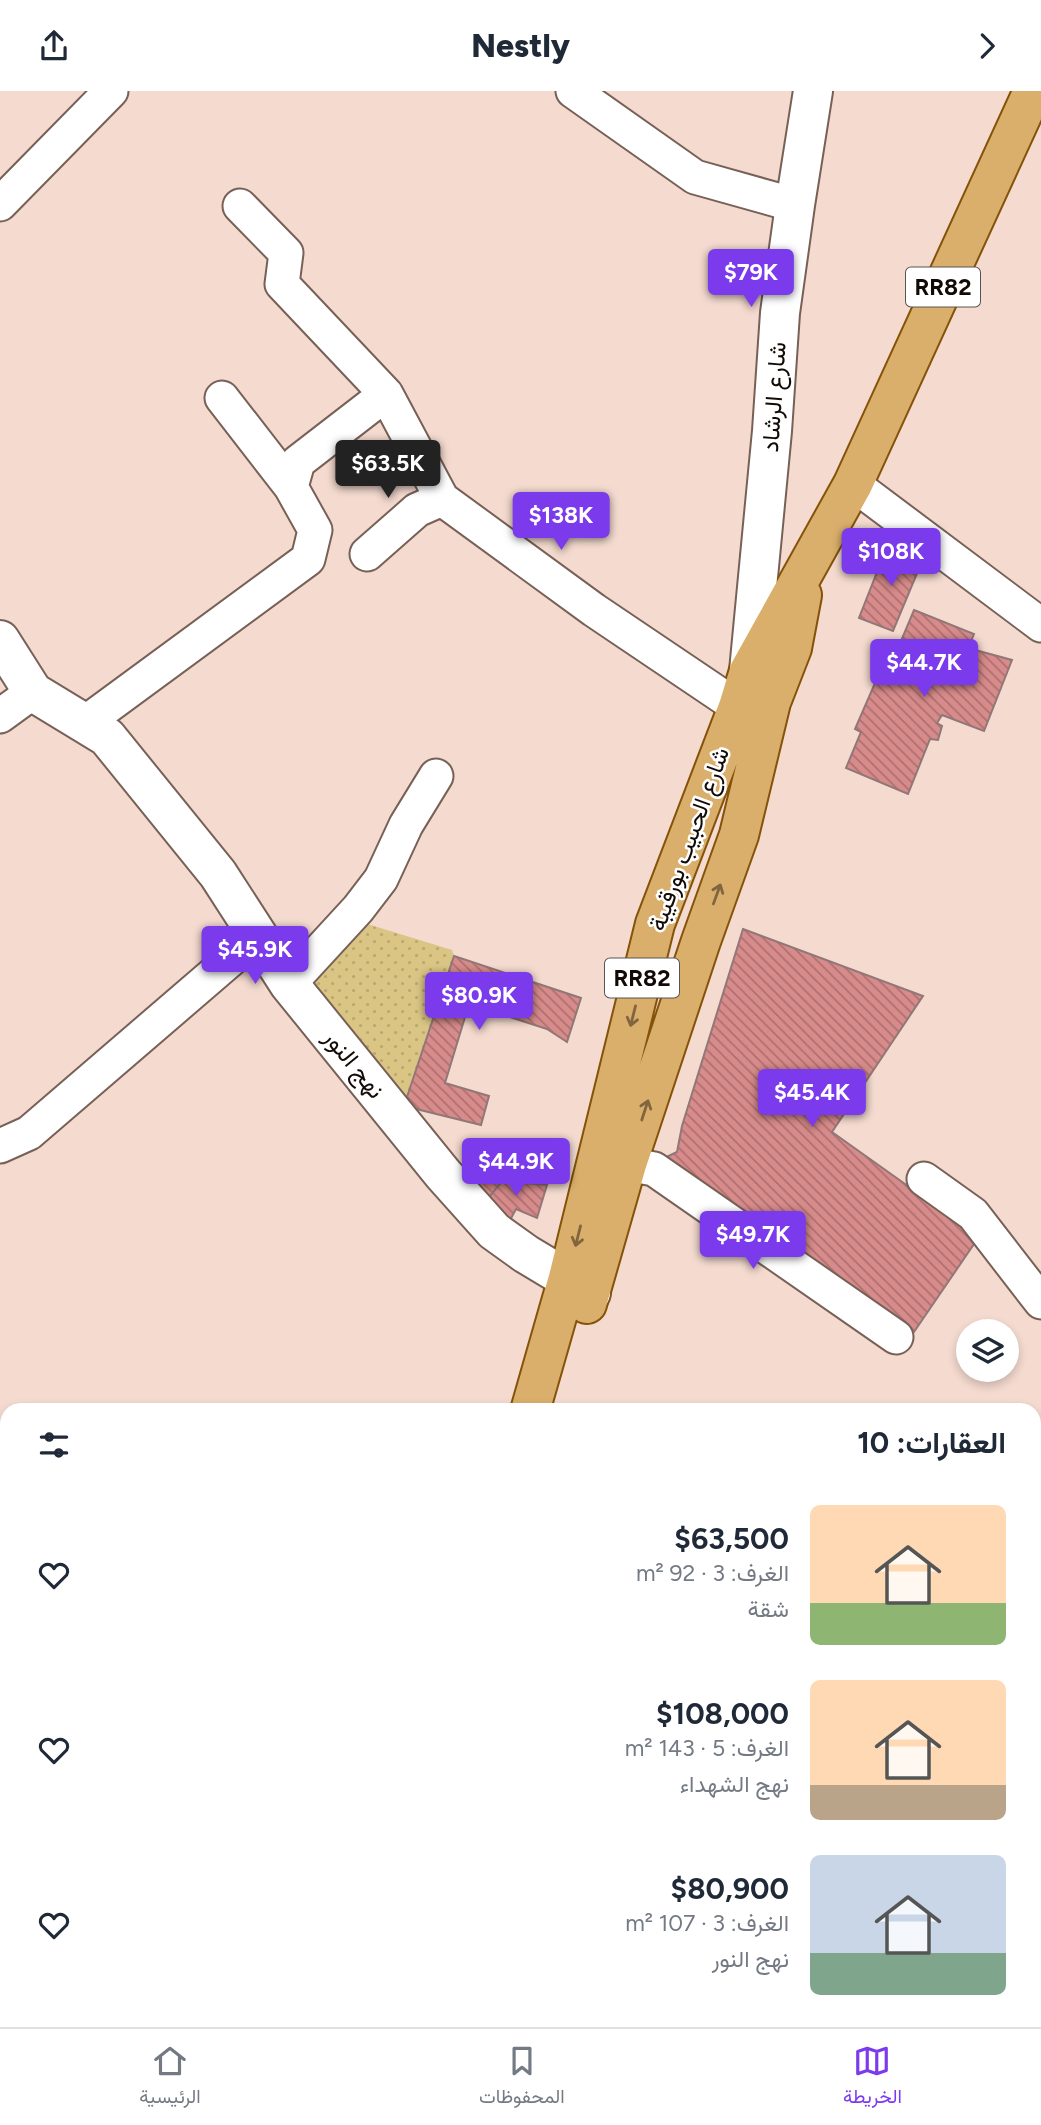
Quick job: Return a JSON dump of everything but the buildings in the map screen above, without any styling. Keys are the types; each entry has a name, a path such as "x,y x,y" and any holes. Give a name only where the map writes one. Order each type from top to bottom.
{"main road":[{"name":"RR82","path":"853,484 1033,91"},
{"name":"شارع الحبيب بورقيبة","path":"557,1403 579,1286 655,924 755,705 807,566 853,484"},
{"name":"شارع الحبيب بورقيبة","path":"533,1403 627,1164 739,835 755,705 749,671 783,636"}],"street":[{"path":"0,204 111,91"},
{"path":"573,91 695,177 794,205"},
{"name":"شارع الرشاد","path":"749,671 772,431 780,313 813,91"},
{"path":"240,206 286,253 282,284 386,394 442,499 594,610 755,705"},
{"path":"291,487 298,462 386,394"},
{"path":"85,723 308,559 315,530 291,487 222,398"},
{"path":"853,484 1041,625"},
{"path":"367,554 417,510 442,499"},
{"name":"شارع الرشاد","path":"761,537 783,636"},
{"name":"نهج النور","path":"0,640 33,692 107,737 115,746 218,874 289,985 443,1174 494,1231 579,1286"},
{"path":"0,716 33,692"},
{"path":"289,985 358,909 381,879 406,825 436,776"},
{"path":"0,1146 29,1133 258,936"},
{"path":"627,1164 654,1169 896,1337"},
{"path":"924,1179 973,1215 1041,1302"}],"shaded area":[{"path":"364,923 452,950 454,956 404,1106 308,985"}]}
